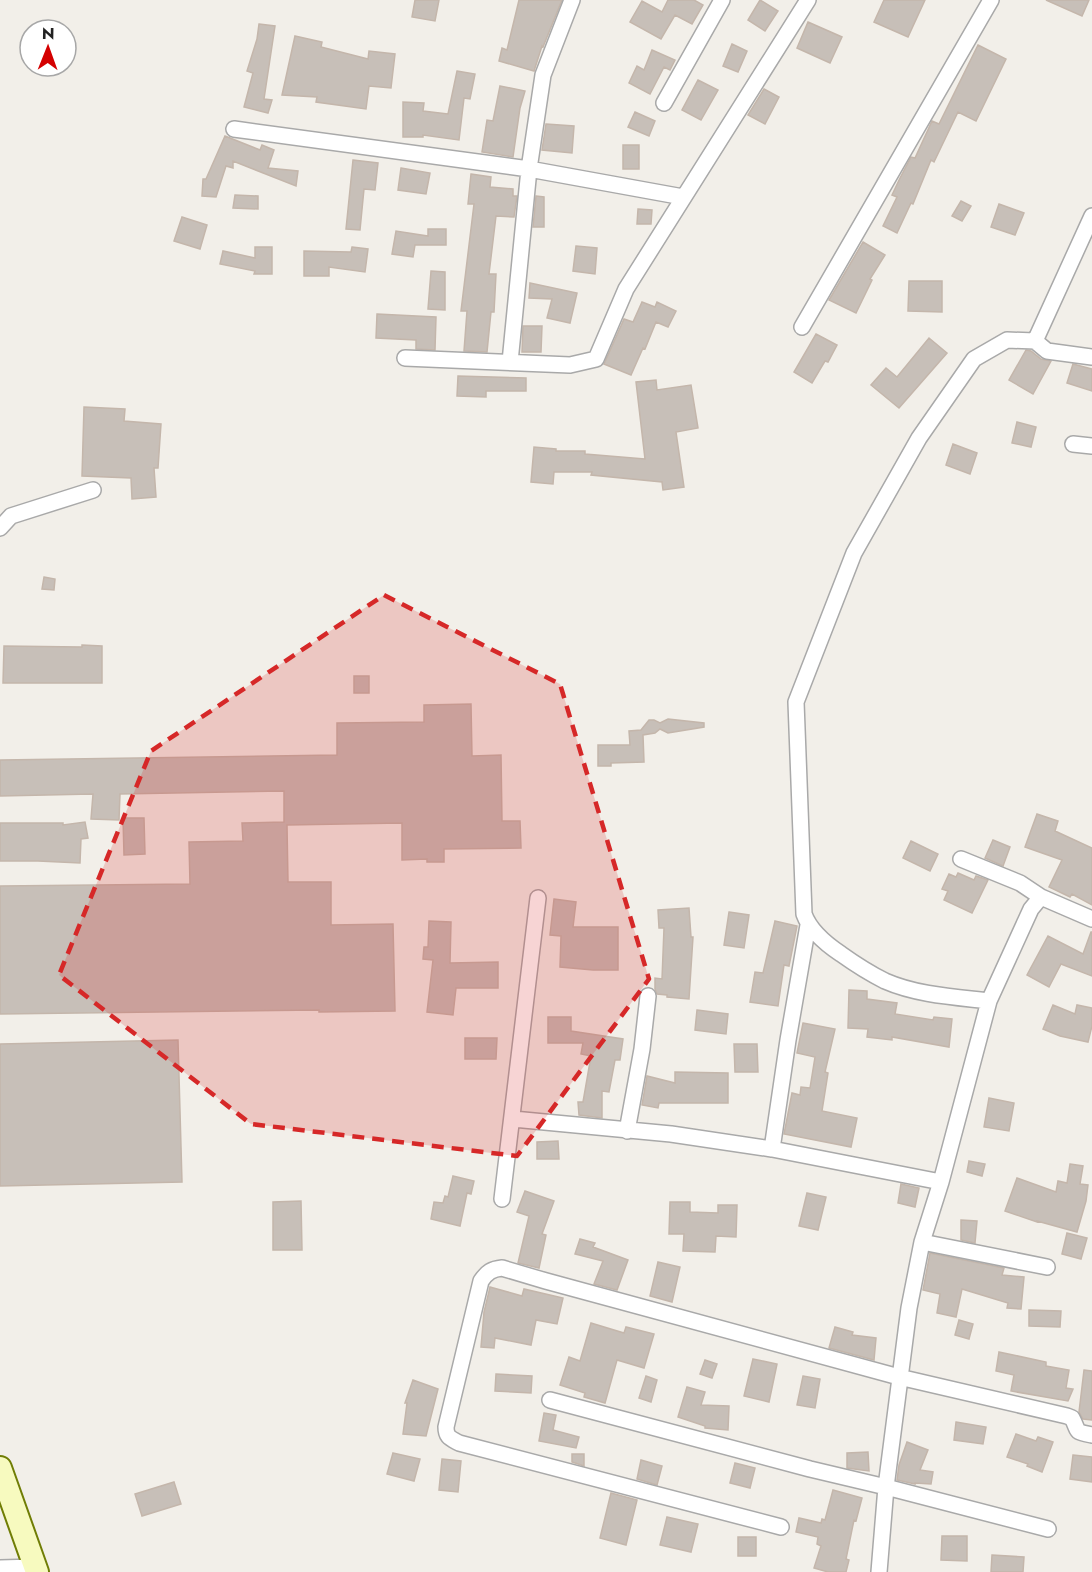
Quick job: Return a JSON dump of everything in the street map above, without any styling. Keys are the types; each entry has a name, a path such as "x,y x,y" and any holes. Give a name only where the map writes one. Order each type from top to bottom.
{"main road":[{"path":"0,1468 36,1569"}],"street":[{"path":"510,362 529,169 543,75 572,0"},
{"path":"664,103 722,0"},
{"path":"405,358 570,364 596,359 626,289 808,0"},
{"path":"802,327 991,0"},
{"path":"234,129 529,169 683,197"},
{"path":"1035,341 1092,216"},
{"path":"989,1001 922,992 886,981 858,966 832,948 808,925 804,914 796,702 854,553 919,438 974,359 1007,340 1035,341 1047,351 1092,357"},
{"path":"1073,444 1092,446"},
{"path":"0,528 11,516 93,490"},
{"path":"961,859 1020,883 1041,897 1092,919"},
{"path":"879,1572 899,1377 922,1242 941,1182 989,1001 1031,909 1041,897"},
{"path":"502,1199 538,898"},
{"path":"772,1149 808,925"},
{"path":"627,1131 642,1049 648,996"},
{"path":"513,1119 671,1134 772,1149 941,1182"},
{"path":"922,1242 1047,1268"},
{"path":"781,1527 459,1443 450,1438 446,1434 446,1426 482,1281 486,1273 502,1268 899,1377 1066,1416 1072,1418 1079,1433 1092,1435"},
{"path":"550,1400 1048,1529"},
{"path":"0,1569 36,1569"}],"highlighted area":[{"path":"384,595 560,684 649,979 517,1156 251,1124 59,975 151,751"}],"building":[{"path":"415,0 439,0 435,21 412,17"},
{"path":"519,0 562,0 534,71 499,61 502,48 507,50"},
{"path":"668,0 694,0 703,5 692,24 675,15 661,39 630,22 642,1 662,12"},
{"path":"760,0 778,11 765,31 748,20"},
{"path":"884,0 925,0 908,37 874,22"},
{"path":"1046,0 1089,0 1082,16"},
{"path":"808,22 842,37 830,63 797,48"},
{"path":"259,24 275,26 264,99 272,100 268,113 244,107 253,73 247,71"},
{"path":"295,36 322,42 321,47 368,59 369,51 395,54 391,88 369,86 366,109 316,102 317,97 282,95"},
{"path":"732,44 747,51 738,72 723,66"},
{"path":"978,45 1006,59 976,121 958,112 934,162 931,160 913,204 911,203 897,233 883,226 897,197 892,195 911,157 915,158 932,121 939,124"},
{"path":"652,50 675,60 670,70 664,67 650,94 629,83 637,66 644,70"},
{"path":"457,71 475,74 470,99 464,98 459,140 423,135 423,137 403,137 403,102 424,103 423,111 448,114"},
{"path":"698,80 718,90 701,120 682,110"},
{"path":"500,86 525,91 520,108 513,157 482,152 487,120 493,121"},
{"path":"764,89 779,97 765,124 748,115"},
{"path":"635,112 655,121 649,136 628,127"},
{"path":"546,124 574,126 572,153 542,150"},
{"path":"225,136 260,150 262,145 274,150 268,168 298,171 296,186 233,161 233,168 226,166 216,197 202,196 203,179 206,179"},
{"path":"623,145 639,145 639,169 623,169"},
{"path":"353,160 378,163 375,190 364,189 360,230 346,229"},
{"path":"401,168 430,173 426,194 398,190"},
{"path":"471,174 491,177 490,187 513,189 513,196 517,196 514,217 496,216 489,274 496,274 494,312 491,312 487,352 464,351 467,311 461,311 474,204 468,204"},
{"path":"235,195 258,196 258,209 233,208"},
{"path":"536,196 544,197 544,227 533,227"},
{"path":"961,201 971,206 962,221 952,216"},
{"path":"999,204 1024,213 1015,235 991,227"},
{"path":"638,209 652,210 651,224 637,224"},
{"path":"182,217 207,225 200,249 174,241"},
{"path":"428,229 446,229 446,245 415,245 413,257 392,254 396,231 428,236"},
{"path":"863,242 885,255 870,279 872,280 856,313 829,300"},
{"path":"576,246 597,248 595,274 573,271"},
{"path":"255,247 272,247 272,274 254,274 255,271 220,264 223,251 255,258"},
{"path":"352,247 368,249 365,272 329,267 329,276 304,276 304,251 351,252"},
{"path":"431,271 445,272 445,310 428,309"},
{"path":"909,281 942,281 942,312 908,311"},
{"path":"530,283 577,293 570,323 547,318 552,299 529,298"},
{"path":"642,302 655,307 657,302 676,311 668,327 656,322 631,375 604,364 624,319 633,322"},
{"path":"377,314 436,317 435,350 416,349 416,340 376,338"},
{"path":"523,326 542,326 541,352 522,352"},
{"path":"816,334 837,345 828,362 825,361 812,383 794,372"},
{"path":"929,338 947,353 899,408 871,385 886,368 897,377"},
{"path":"1026,350 1041,359 1051,361 1033,394 1009,380"},
{"path":"1073,364 1092,369 1092,391 1067,383"},
{"path":"458,376 526,378 526,391 486,391 486,397 457,396"},
{"path":"656,380 657,390 691,385 698,428 676,432 684,487 663,490 662,482 591,475 592,472 554,472 553,484 531,482 534,447 645,459 636,382"},
{"path":"84,407 125,409 124,421 161,424 158,468 154,468 156,497 132,499 131,478 82,476"},
{"path":"1017,422 1036,427 1031,447 1012,443"},
{"path":"953,444 977,453 970,474 946,465"},
{"path":"44,577 55,579 54,590 42,589"},
{"path":"82,645 102,646 102,683 3,683 4,646 82,647"},
{"path":"354,676 369,676 369,693 354,693"},
{"path":"471,704 472,756 501,755 502,821 520,821 521,848 444,849 444,862 427,862 427,859 402,860 402,823 287,825 288,882 331,882 331,925 393,924 395,1011 0,1014 0,886 190,884 189,842 243,841 242,823 284,822 284,791 120,794 119,820 91,819 93,794 0,796 0,760 337,755 337,723 424,722 424,705"},
{"path":"668,719 704,723 704,727 668,733 660,729 655,733 643,735 644,762 611,763 611,766 598,766 598,745 630,745 629,731 641,730 649,720 660,723"},
{"path":"1037,814 1058,821 1055,831 1092,848 1092,905 1072,894 1070,897 1049,887 1062,860 1025,847"},
{"path":"123,818 144,818 145,854 124,855"},
{"path":"85,822 88,838 81,839 80,863 0,861 0,823 63,823 63,825"},
{"path":"993,840 1010,847 1003,866 985,858"},
{"path":"911,841 938,854 930,871 903,858"},
{"path":"958,873 974,880 976,876 988,880 972,913 944,900 948,891 942,889 949,874 956,877"},
{"path":"554,899 576,902 573,927 618,927 618,970 560,967 561,936 550,935"},
{"path":"689,908 691,937 693,937 689,999 657,994 655,978 662,979 664,928 659,928 658,910"},
{"path":"729,912 749,915 744,948 724,945"},
{"path":"429,921 451,922 450,963 498,962 498,988 456,988 453,1015 427,1012 433,960 423,959 424,947 428,947"},
{"path":"775,921 797,926 789,966 784,965 778,1006 750,1002 755,972 763,973"},
{"path":"1091,932 1092,976 1061,964 1049,987 1027,975 1048,936 1083,954"},
{"path":"849,990 867,991 867,999 897,1003 895,1014 933,1020 934,1017 952,1019 949,1047 892,1037 892,1040 867,1037 868,1029 848,1028"},
{"path":"1053,1005 1075,1014 1077,1005 1092,1008 1092,1026 1088,1042 1060,1036 1043,1029"},
{"path":"697,1010 728,1014 726,1034 695,1030"},
{"path":"548,1017 571,1017 571,1031 623,1039 620,1060 615,1060 609,1092 602,1091 602,1118 579,1115 578,1102 583,1102 591,1056 581,1054 583,1043 548,1043"},
{"path":"803,1023 835,1029 825,1072 828,1073 822,1111 857,1118 851,1147 784,1134 792,1093 800,1095 801,1087 810,1088 815,1057 797,1053"},
{"path":"465,1038 497,1038 496,1059 465,1059"},
{"path":"178,1040 182,1182 0,1186 0,1044"},
{"path":"734,1044 757,1044 758,1072 735,1072"},
{"path":"675,1072 728,1073 728,1103 659,1103 658,1108 642,1105 647,1076 675,1083"},
{"path":"989,1098 1014,1103 1009,1131 984,1127"},
{"path":"558,1141 559,1159 537,1159 537,1142"},
{"path":"969,1161 985,1164 982,1176 967,1172"},
{"path":"1070,1164 1083,1166 1080,1184 1088,1185 1077,1232 1005,1211 1017,1178 1056,1192 1058,1181 1067,1183"},
{"path":"453,1176 474,1181 471,1194 467,1193 460,1226 431,1219 434,1202 443,1203 445,1196 448,1197"},
{"path":"901,1184 919,1188 915,1207 898,1203"},
{"path":"525,1191 554,1201 542,1234 546,1235 539,1268 518,1263 529,1216 517,1212"},
{"path":"807,1193 826,1197 818,1230 799,1226"},
{"path":"301,1201 302,1250 273,1250 273,1202"},
{"path":"670,1202 690,1202 690,1212 718,1213 718,1205 737,1205 736,1237 716,1236 715,1252 683,1251 684,1234 669,1234"},
{"path":"961,1220 977,1221 975,1243 961,1240"},
{"path":"1067,1233 1087,1238 1081,1259 1062,1254"},
{"path":"580,1239 595,1243 593,1247 628,1260 617,1290 594,1284 603,1261 575,1254"},
{"path":"930,1253 1004,1268 1002,1275 1024,1277 1021,1309 1007,1308 1008,1303 962,1289 956,1317 937,1313 940,1294 923,1290"},
{"path":"658,1262 680,1267 672,1302 650,1296"},
{"path":"490,1287 522,1296 524,1289 563,1298 557,1324 536,1320 531,1345 495,1338 494,1348 481,1347 484,1312"},
{"path":"1029,1310 1061,1311 1060,1327 1029,1326"},
{"path":"959,1320 973,1324 969,1339 955,1335"},
{"path":"591,1323 624,1333 626,1327 654,1334 644,1368 617,1360 605,1403 584,1397 585,1393 560,1385 569,1357 580,1361"},
{"path":"835,1327 853,1332 852,1335 876,1338 874,1360 829,1348"},
{"path":"999,1352 1046,1362 1046,1366 1069,1370 1066,1388 1073,1389 1068,1401 1011,1391 1014,1375 996,1371"},
{"path":"753,1359 777,1364 769,1402 744,1396"},
{"path":"705,1360 717,1364 712,1378 700,1374"},
{"path":"1084,1370 1092,1371 1092,1420 1083,1419 1079,1412"},
{"path":"496,1374 532,1376 531,1393 495,1391"},
{"path":"646,1376 657,1380 651,1402 639,1398"},
{"path":"803,1376 820,1379 815,1408 797,1405"},
{"path":"413,1380 438,1389 426,1436 403,1434 407,1403 405,1403"},
{"path":"687,1387 705,1392 701,1405 729,1406 728,1430 705,1428 705,1426 678,1417"},
{"path":"544,1413 556,1415 553,1430 579,1437 576,1448 539,1441"},
{"path":"956,1422 986,1427 983,1444 954,1440"},
{"path":"1016,1434 1036,1441 1038,1437 1053,1442 1042,1472 1027,1466 1028,1464 1007,1457"},
{"path":"907,1442 928,1450 920,1470 933,1472 931,1484 915,1484 897,1480 899,1465"},
{"path":"868,1452 869,1471 847,1468 847,1453"},
{"path":"393,1453 420,1459 414,1481 387,1474"},
{"path":"572,1454 584,1454 584,1466 572,1462"},
{"path":"1073,1455 1092,1457 1092,1482 1070,1479"},
{"path":"442,1459 461,1461 458,1492 439,1490"},
{"path":"641,1460 662,1466 657,1485 637,1479"},
{"path":"735,1463 755,1468 750,1488 730,1483"},
{"path":"174,1482 181,1504 142,1516 135,1494"},
{"path":"833,1490 862,1498 856,1521 854,1520 846,1559 849,1560 846,1572 828,1572 814,1568 821,1546 817,1544 818,1537 796,1532 799,1518 821,1523 822,1519 825,1520"},
{"path":"611,1493 637,1500 626,1545 600,1538"},
{"path":"667,1517 698,1524 691,1552 660,1545"},
{"path":"942,1536 967,1536 967,1561 941,1560"},
{"path":"738,1537 756,1537 756,1556 738,1556"},
{"path":"992,1555 1024,1557 1023,1572 991,1572"}]}
